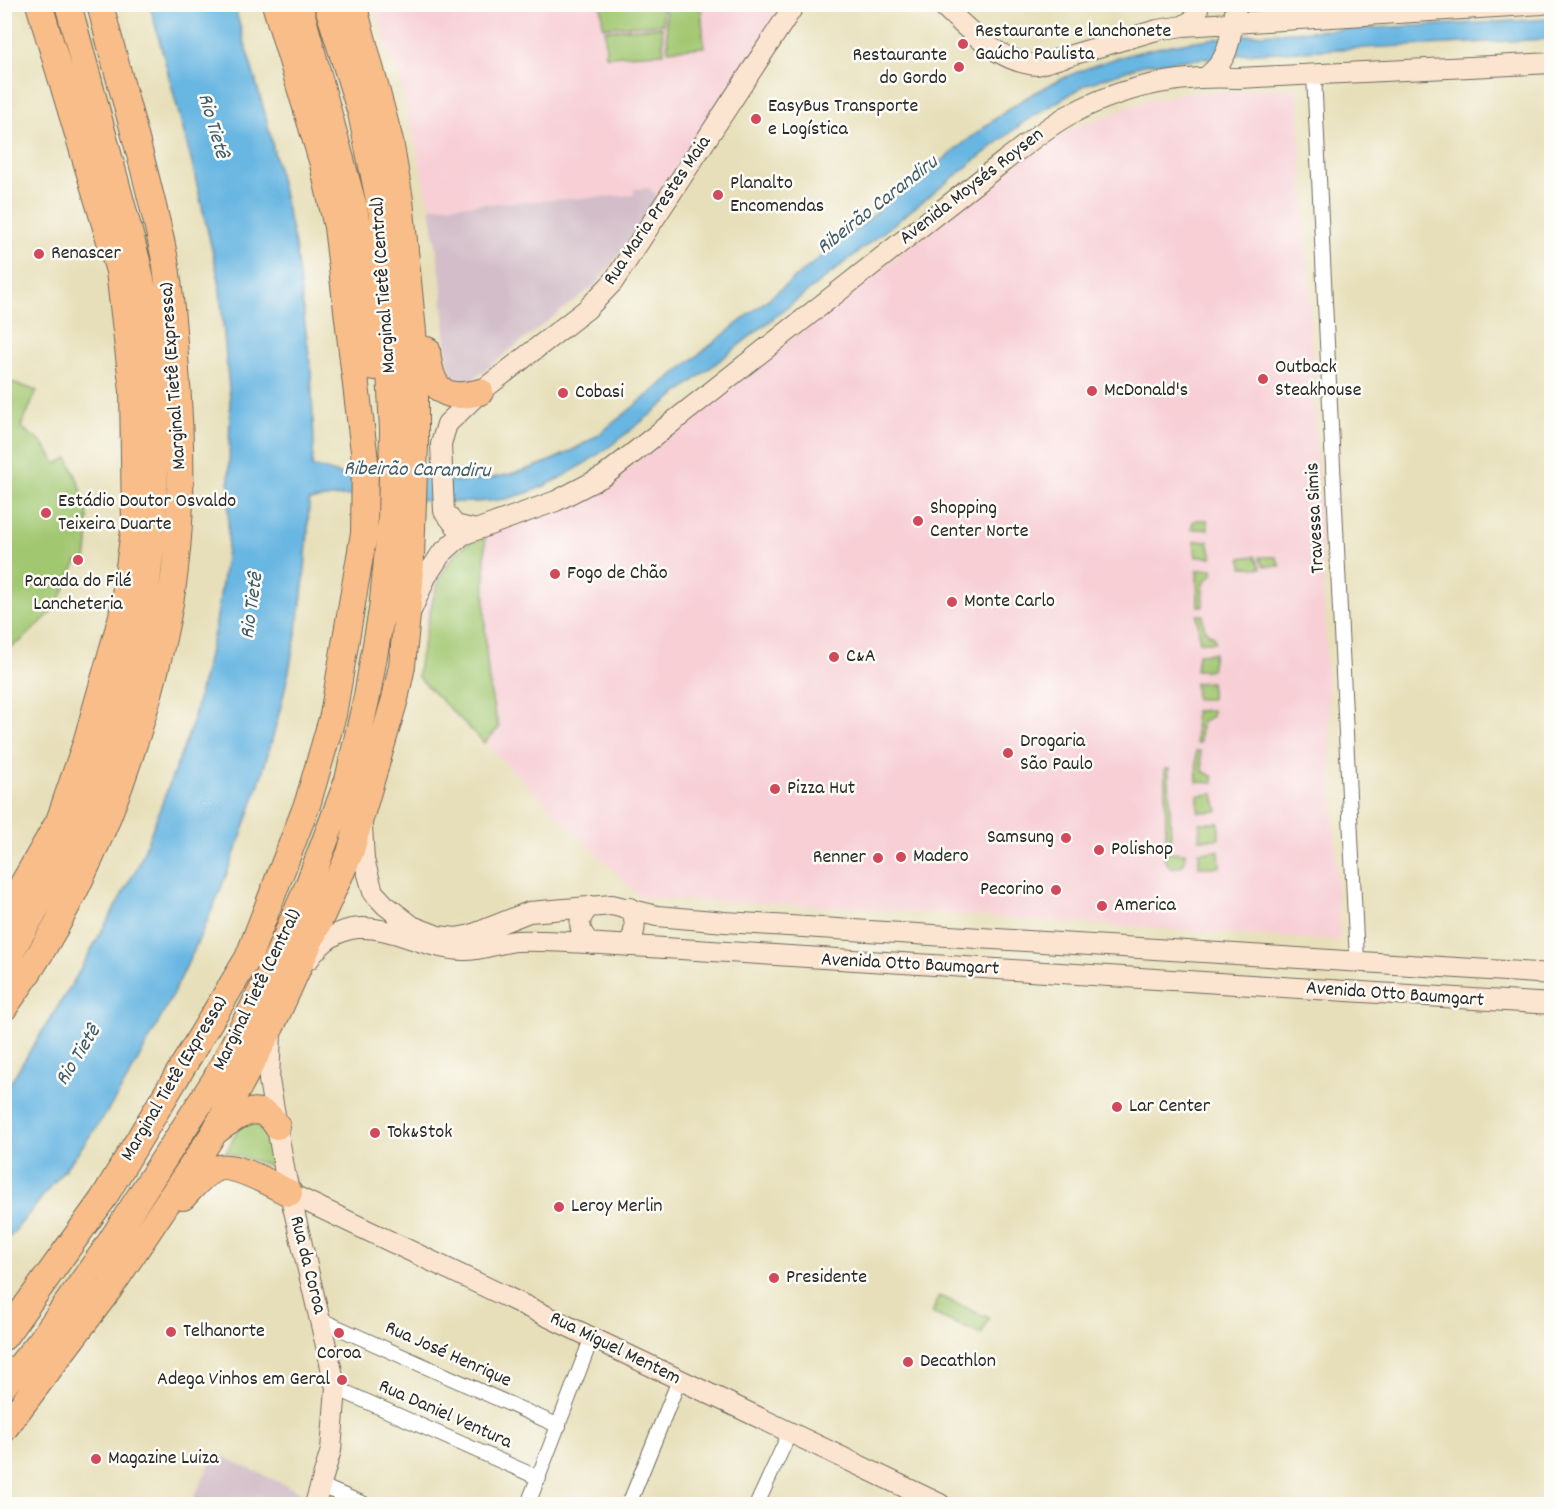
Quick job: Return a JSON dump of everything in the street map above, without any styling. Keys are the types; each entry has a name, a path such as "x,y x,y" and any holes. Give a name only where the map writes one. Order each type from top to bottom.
{"highway":[{"path":"9,900 58,821 86,743 122,616 131,568 135,510 133,391 119,271 39,4"},
{"path":"55,4 93,149 90,170"},
{"path":"4,963 49,886 88,801 121,706 143,615 153,531 156,392 150,324 137,261 68,4"},
{"name":"Marginal Tietê (Expressa)","path":"4,1008 20,986 89,867 131,761 162,643 176,561 181,478 180,429 164,256 100,4"},
{"path":"275,4 323,164 337,227 365,455"},
{"path":"299,4 354,208 363,257 371,320 376,418 365,455"},
{"path":"311,4 350,128 367,205 374,258 387,278"},
{"name":"Marginal Tietê (Central)","path":"4,1385 39,1343 105,1250 215,1080 266,982 308,886 348,780 367,696 382,610 390,541 393,430 382,214 361,113 327,4"},
{"path":"340,4 347,31 363,44"},
{"path":"4,1429 48,1373 143,1238 213,1133 272,1025 350,853 396,699 406,623 411,554 415,446 415,352 400,200 390,141 353,4"},
{"path":"400,200 412,235 429,370 433,382 442,392 453,396 480,392"},
{"name":"Marginal Tietê (Expressa)","path":"4,1337 103,1198 248,958 308,801 333,716 364,533 365,455"},
{"path":"213,1133 234,1117 250,1110 266,1114 277,1126"},
{"path":"143,1238 201,1179 215,1168 233,1168 289,1192"}],"main road":[{"path":"941,4 1004,57 1028,65 1060,60 1157,30 1183,26 1233,21 1543,4"},
{"path":"1183,26 1196,18 1199,4"},
{"path":"1315,4 1366,14"},
{"name":"Rua Maria Prestes Maia","path":"472,529 454,525 444,511 442,432 453,416 480,392 587,309 613,282 789,9"},
{"path":"1209,75 1223,62 1233,21"},
{"name":"Avenida Moysés Roysen","path":"406,623 426,577 441,554 472,529 556,501 604,476 1003,162 1068,116 1107,98 1152,84 1209,75 1314,75 1551,63"},
{"name":"Avenida Otto Baumgart","path":"362,816 364,860 373,892 384,905 412,926 438,936 456,938 471,935 530,912 591,906 630,908 657,916 1551,974"},
{"path":"591,906 582,914 579,922 585,939 592,944"},
{"path":"628,946 635,928 635,918 630,908"},
{"name":"Avenida Otto Baumgart","path":"294,978 320,944 343,931 386,929 446,949 465,950 515,941 592,944 1551,1004"},
{"path":"1053,973 1061,967 1064,958 1063,950 1056,943"},
{"path":"1079,975 1072,969 1071,959 1073,951 1081,944"},
{"name":"Rua da Coroa","path":"272,1025 269,1080 277,1126 289,1192 336,1388 331,1450 315,1504"},
{"name":"Rua Miguel Mentem","path":"289,1192 940,1504"}],"street":[{"name":"Travessa Simis","path":"1314,75 1357,960"},
{"name":"Rua José Henrique","path":"321,1320 559,1426"},
{"path":"528,1504 592,1337"},
{"path":"629,1504 679,1380"},
{"name":"Rua Daniel Ventura","path":"336,1388 539,1478"},
{"path":"757,1504 790,1432"},
{"path":"321,1486 364,1504"}],"shaded area":[{"path":"773,4 774,20 658,197 649,188 635,189 635,195 430,207 396,63 391,64 375,5"},
{"name":"Shopping Center Norte","path":"1292,88 1298,94 1340,941 842,907 641,898 418,677 426,608 435,581 446,560 466,543 601,489 1008,169 1080,125 1147,101 1184,93"},
{"path":"649,188 658,197 596,284 470,381 460,383 452,379 447,356 441,278 430,207 634,195 634,189"},
{"path":"215,1453 303,1493 297,1504 191,1504"}],"green space":[{"path":"601,5 662,5 663,24 603,27"},
{"path":"665,5 701,5 704,47 668,50"},
{"path":"662,27 664,53 606,56 605,30"},
{"name":"Estádio Doutor Osvaldo Teixeira Duarte","path":"5,380 37,391 21,427 42,443 57,464 68,458 84,498 89,535 85,566 77,561 55,609 21,641 5,650"},
{"path":"1207,520 1208,529 1191,529 1193,522"},
{"path":"485,532 486,656 499,728 484,743 418,677 433,600 442,573 458,551"},
{"path":"1194,541 1208,541 1212,557 1196,557"},
{"path":"1255,556 1261,568 1242,567 1241,558"},
{"path":"1259,557 1276,557 1280,566 1264,566"},
{"path":"1212,569 1213,575 1206,580 1203,588 1203,606 1198,606 1197,570"},
{"path":"1197,615 1203,615 1205,628 1214,636 1215,642 1200,642"},
{"path":"1214,653 1211,670 1196,670 1198,654"},
{"path":"1211,682 1211,699 1196,699 1195,683"},
{"path":"1212,710 1212,716 1201,723 1200,743 1196,743 1195,711"},
{"path":"1196,751 1200,751 1203,771 1213,777 1213,783 1197,782"},
{"path":"1165,769 1169,769 1171,843 1166,843"},
{"path":"1214,794 1218,811 1198,812 1198,795"},
{"path":"1200,823 1219,823 1219,839 1199,839"},
{"path":"1219,851 1220,867 1199,867 1199,852"},
{"path":"1164,852 1185,853 1185,861 1180,867 1170,867 1165,861"},
{"path":"252,1117 267,1131 274,1167 226,1152 239,1128"},
{"path":"939,1296 989,1318 981,1335 932,1313"}],"water":[{"name":"Rio Tietê","path":"150,5 234,5 267,121 295,245 311,371 314,443 312,466 346,476 462,481 516,473 550,461 598,435 1001,115 1024,99 1062,79 1100,63 1181,43 1264,34 1348,29 1551,19 1551,39 1257,53 1146,64 1087,84 1024,122 609,447 556,480 527,493 497,500 450,502 356,496 309,501 304,576 293,651 276,726 253,801 226,874 196,946 163,1014 114,1102 85,1143 5,1243 5,1091 72,984 139,864 192,725 215,629 228,543 230,400 219,280 192,163"}],"place":[{"name":"Restaurante e lanchonete Gaúcho Paulista","path":"963,44"},
{"name":"Restaurante do Gordo","path":"959,67"},
{"name":"EasyBus Transporte e Logística","path":"756,119"},
{"name":"Planalto Encomendas","path":"718,195"},
{"name":"Renascer","path":"39,254"},
{"name":"Outback Steakhouse","path":"1263,379"},
{"name":"McDonald's","path":"1092,391"},
{"name":"Cobasi","path":"563,393"},
{"name":"Estádio Doutor Osvaldo Teixeira Duarte","path":"46,513"},
{"name":"Shopping Center Norte","path":"918,521"},
{"name":"Parada do Filé Lancheteria","path":"78,560"},
{"name":"Fogo de Chão","path":"555,574"},
{"name":"Monte Carlo","path":"952,602"},
{"name":"C&A","path":"834,657"},
{"name":"Drogaria São Paulo","path":"1008,753"},
{"name":"Pizza Hut","path":"775,789"},
{"name":"Samsung","path":"1066,838"},
{"name":"Polishop","path":"1099,850"},
{"name":"Madero","path":"901,857"},
{"name":"Renner","path":"878,858"},
{"name":"Pecorino","path":"1056,890"},
{"name":"America","path":"1102,906"},
{"name":"Lar Center","path":"1117,1107"},
{"name":"Tok&Stok","path":"375,1133"},
{"name":"Leroy Merlin","path":"559,1207"},
{"name":"Presidente","path":"774,1278"},
{"name":"Telhanorte","path":"171,1332"},
{"name":"Coroa","path":"339,1333"},
{"name":"Decathlon","path":"908,1362"},
{"name":"Adega Vinhos em Geral","path":"342,1380"},
{"name":"Magazine Luiza","path":"96,1459"}],"water label":[{"name":"Ribeirão Carandiru","path":"878,206"},
{"name":"Ribeirão Carandiru","path":"417,471"}]}
